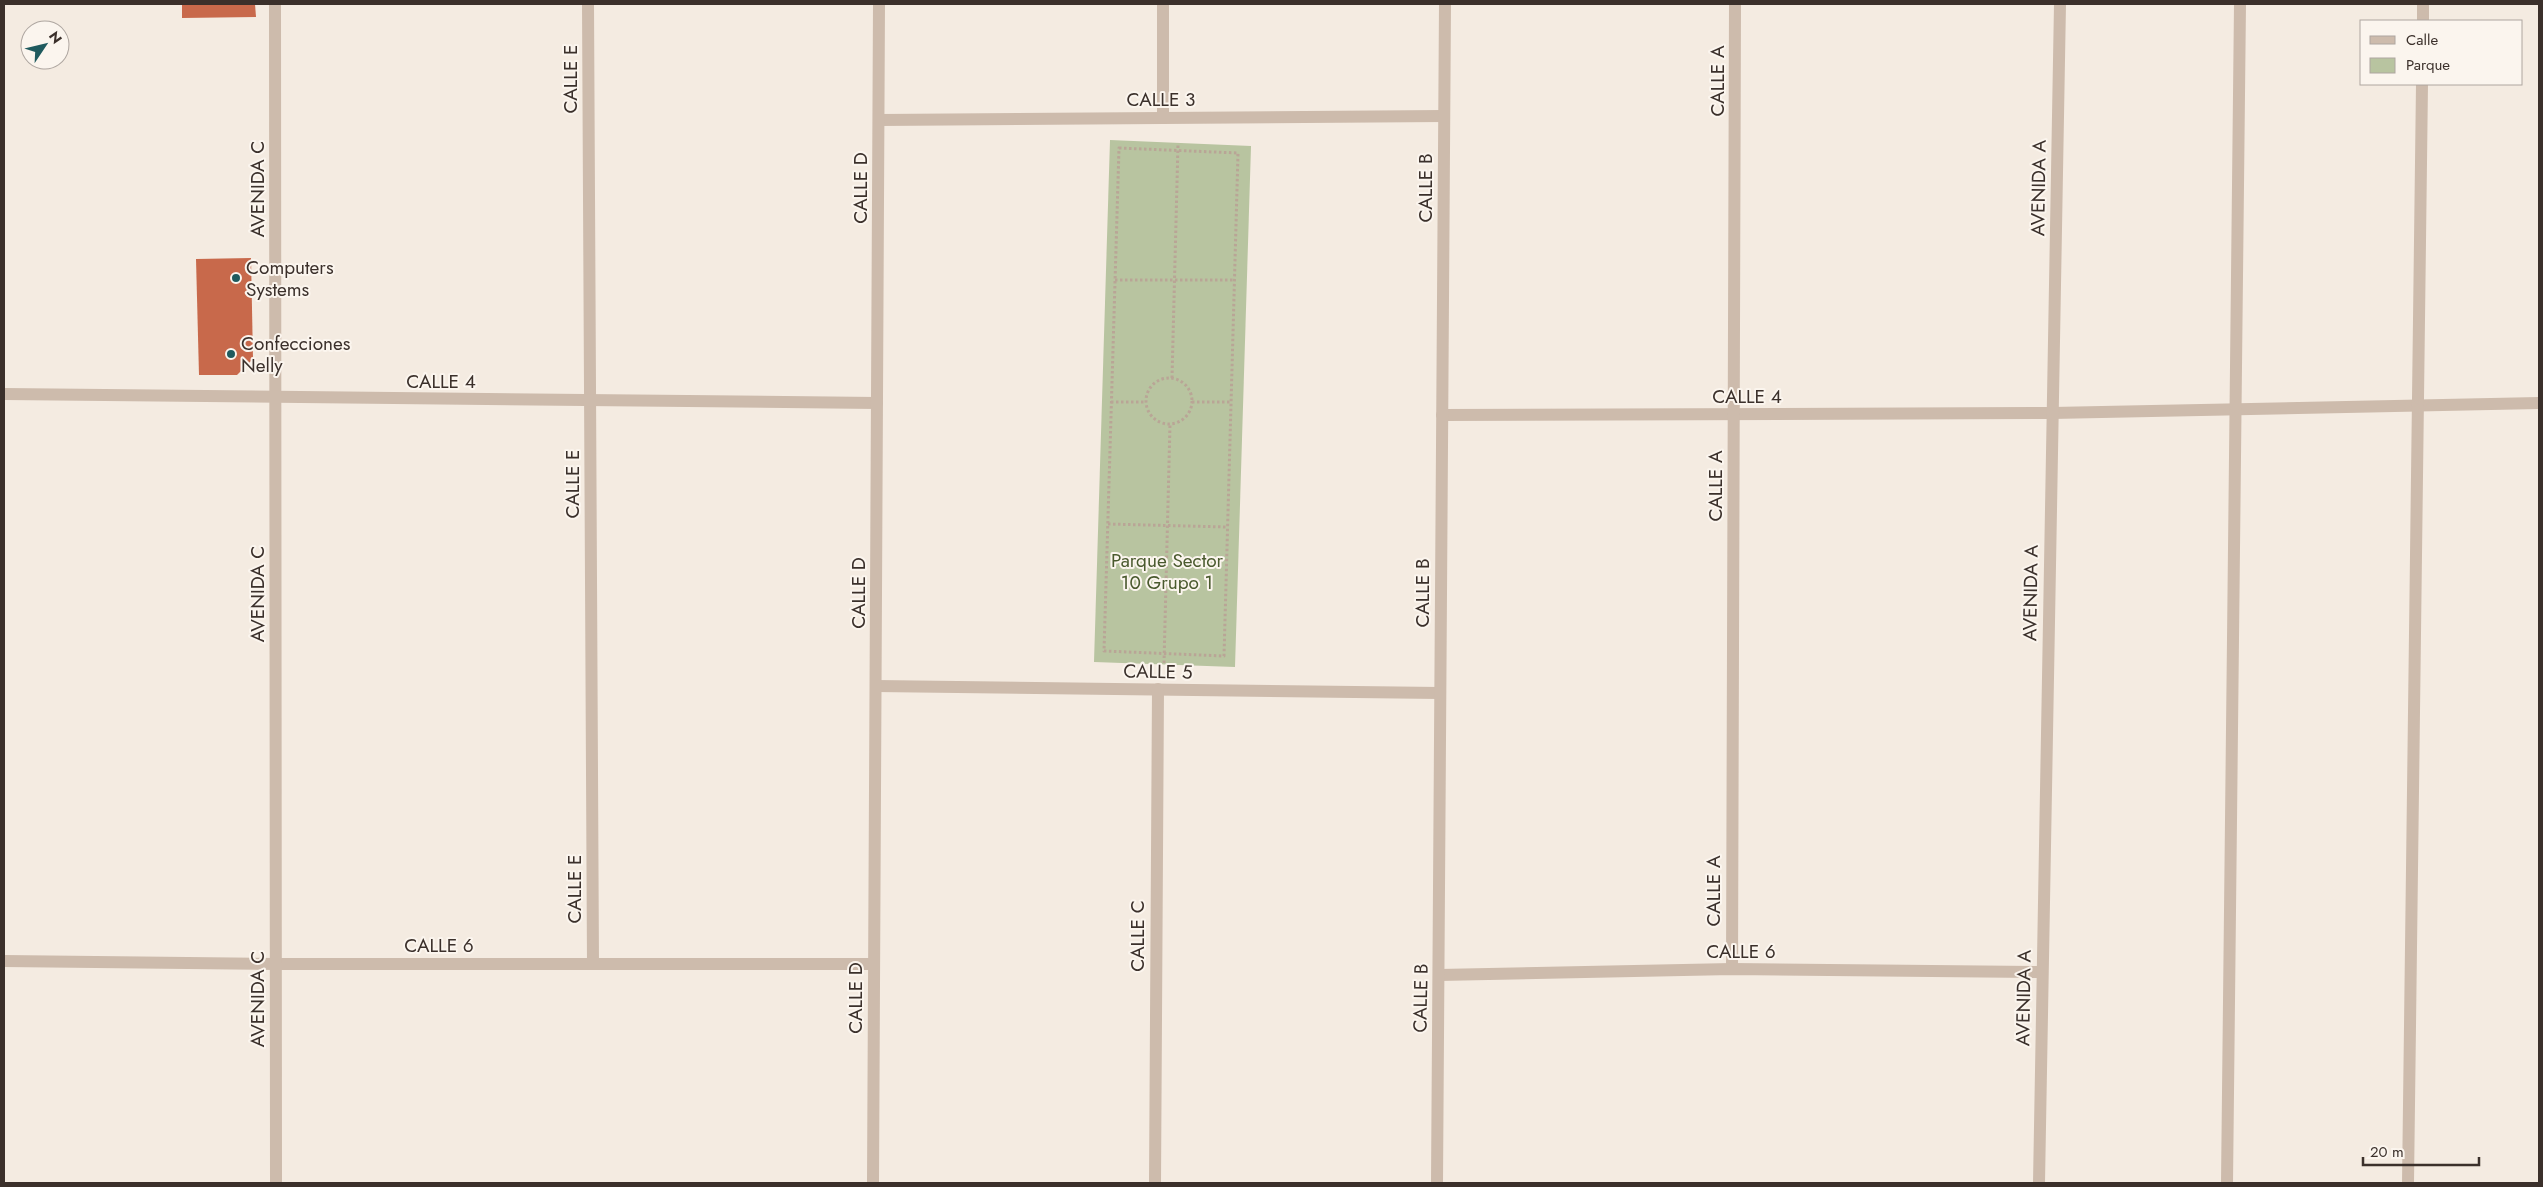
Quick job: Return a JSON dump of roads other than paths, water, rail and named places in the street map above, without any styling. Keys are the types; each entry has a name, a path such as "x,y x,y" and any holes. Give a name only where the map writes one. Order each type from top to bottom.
{"street":[{"name":"AVENIDA C","path":"275,4 276,1183"},
{"name":"CALLE E","path":"588,4 593,964"},
{"name":"CALLE D","path":"873,1183 879,4"},
{"path":"1162,118 1163,4"},
{"name":"CALLE B","path":"1437,1183 1445,4"},
{"name":"CALLE A","path":"1732,969 1736,4"},
{"name":"AVENIDA A","path":"2039,1183 2060,4"},
{"path":"2227,1183 2240,4"},
{"path":"2423,4 2423,20"},
{"path":"2408,1183 2422,85"},
{"name":"CALLE 3","path":"879,120 1444,116"},
{"name":"CALLE 4","path":"4,394 877,403"},
{"name":"CALLE 4","path":"1442,416 2052,413 2418,407 2539,403"},
{"name":"CALLE 5","path":"876,686 1440,693"},
{"name":"CALLE C","path":"1154,1183 1160,689"},
{"name":"CALLE 6","path":"4,961 276,964 874,964"},
{"name":"CALLE 6","path":"1439,975 1732,969 2042,972"}],"place":[{"name":"Computers Systems","path":"236,278"},
{"name":"Confecciones Nelly","path":"231,354"}],"park label":[{"name":"Parque Sector 10 Grupo 1","path":"1167,571"}]}
